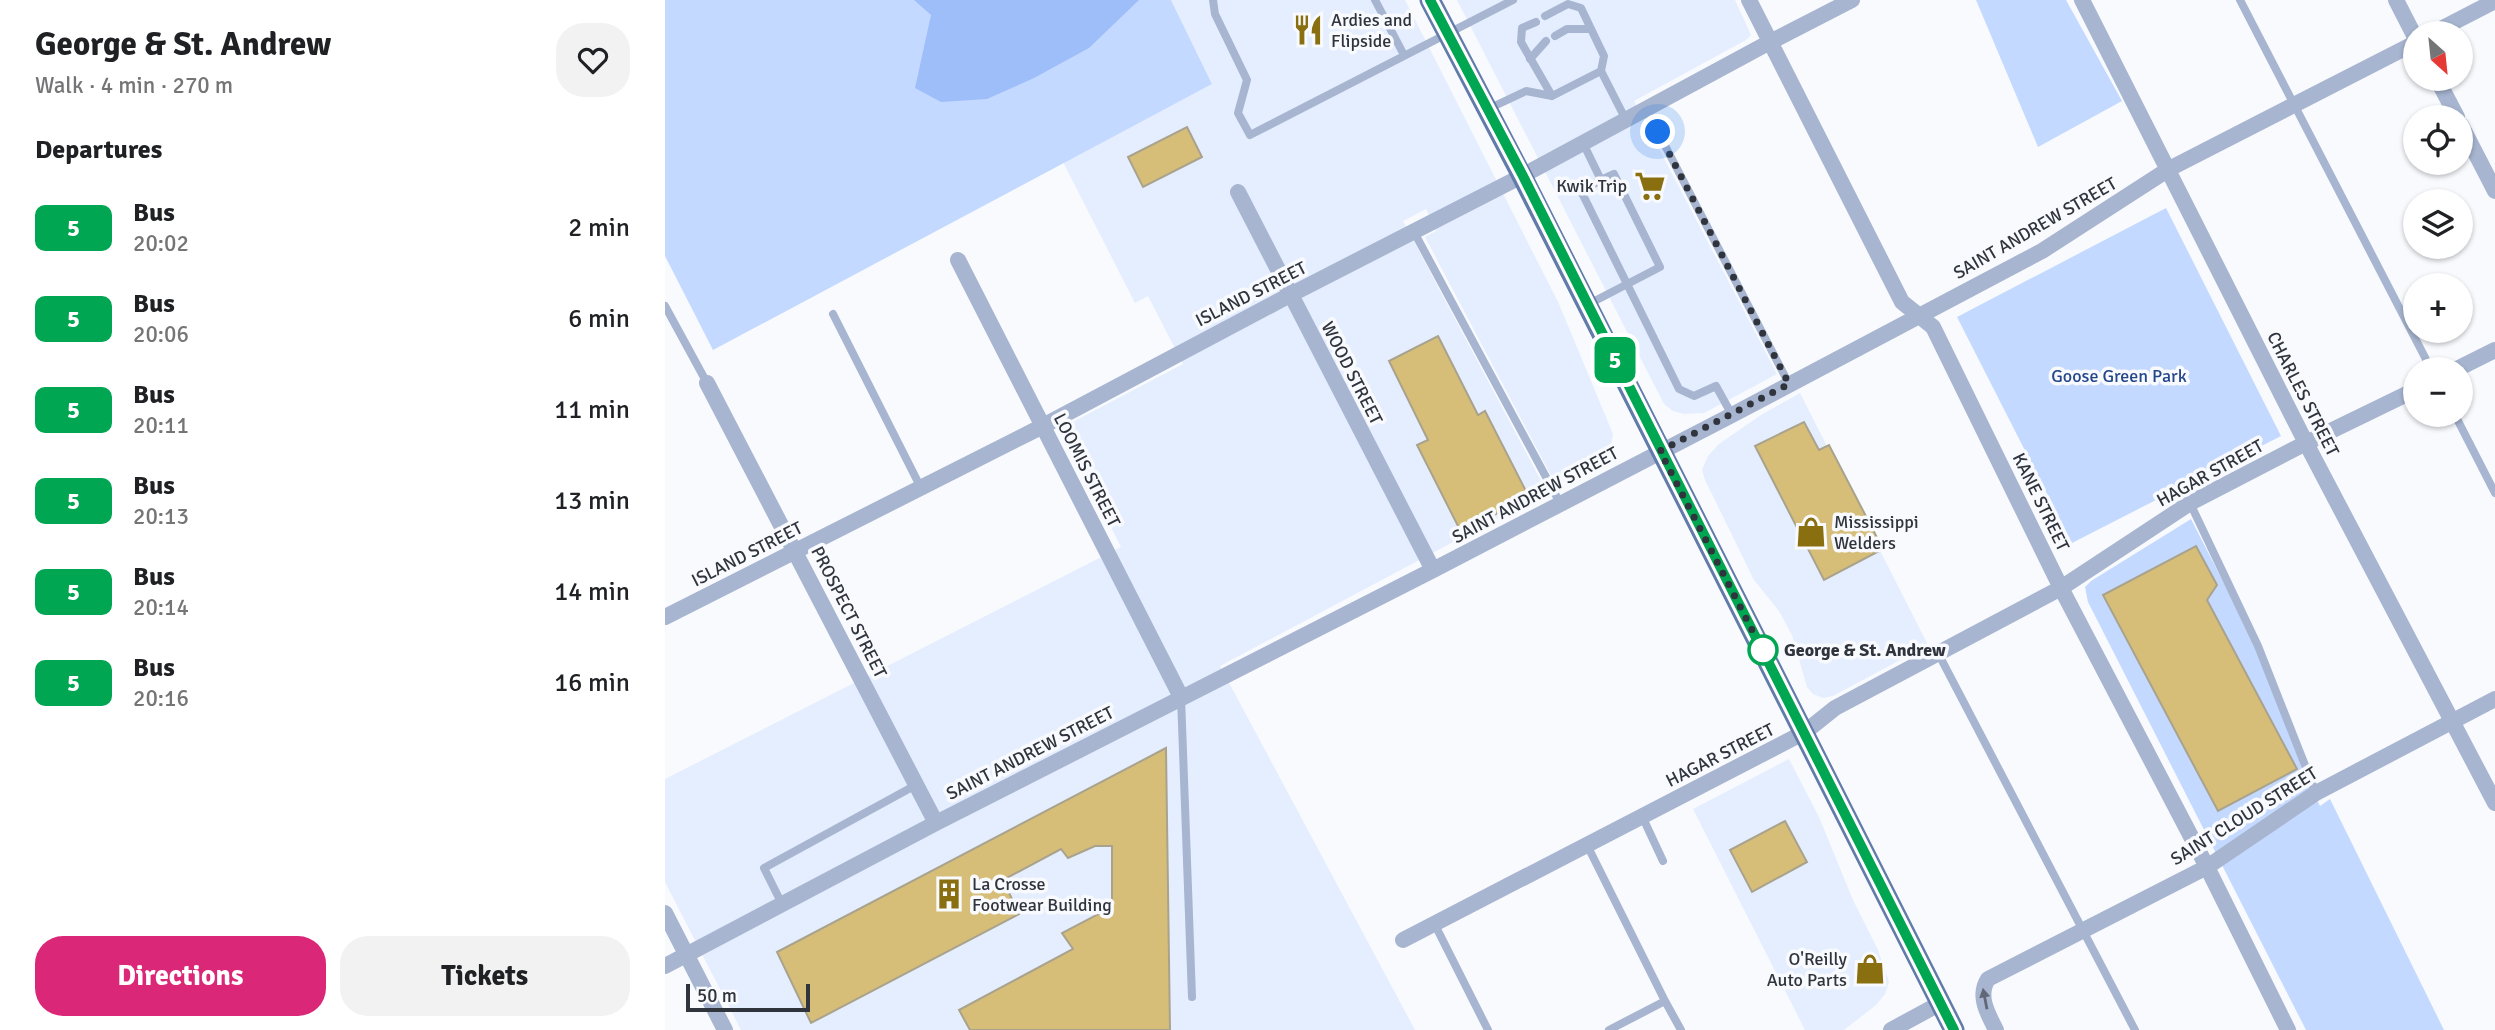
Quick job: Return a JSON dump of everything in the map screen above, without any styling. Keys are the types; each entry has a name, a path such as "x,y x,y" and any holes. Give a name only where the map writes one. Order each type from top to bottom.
{"main road":[{"path":"1430,0 1523,176 1954,1030"}],"street":[{"name":"KANE STREET","path":"1749,0 1902,302 1933,327 2061,588 2207,867 2288,1030"},
{"name":"ISLAND STREET","path":"667,611 796,552 1043,426 1523,176 1852,0"},
{"name":"CHARLES STREET","path":"2082,0 2306,443 2495,803"},
{"path":"2396,0 2407,21"},
{"path":"2456,21 2495,1"},
{"name":"SAINT ANDREW STREET","path":"665,966 936,823 1433,570 1919,316 2042,251 2169,169 2403,49"},
{"path":"2473,148 2495,191"},
{"name":"WOOD STREET","path":"1238,192 1433,570"},
{"name":"LOOMIS STREET","path":"958,260 1181,697"},
{"path":"2473,361 2495,350"},
{"name":"PROSPECT STREET","path":"707,383 936,823"},
{"name":"HAGAR STREET","path":"1403,940 1805,732 1835,708 2061,588 2190,503 2403,396"},
{"name":"SAINT CLOUD STREET","path":"1996,1030 1982,995 1988,979 1997,973 2207,867 2316,793 2495,699"},
{"path":"665,913 725,1030"},
{"path":"1891,1030 1940,1004"}],"lane":[{"path":"1213,0 1215,13 1247,80 1238,113 1249,135 1447,34 1497,4 1513,0"},
{"path":"1375,0 1404,55"},
{"path":"2240,0 2425,357"},
{"path":"1545,16 1568,4 1581,8 1604,56 1601,71 1626,120"},
{"path":"1536,22 1522,28 1521,42 1552,96"},
{"path":"1555,36 1567,29 1591,29"},
{"path":"1530,59 1546,41"},
{"path":"1487,109 1526,91 1552,96 1601,71"},
{"path":"1646,109 1789,384"},
{"path":"1583,143 1601,180"},
{"path":"1587,305 1627,284 1660,267 1618,191 1614,174 1581,191 1607,244 1627,284 1679,389 1694,396 1716,386 1731,415"},
{"path":"1596,221 1603,211"},
{"path":"1414,232 1560,503"},
{"path":"1607,244 1614,234"},
{"path":"1617,264 1625,254"},
{"path":"665,306 707,383"},
{"path":"832,314 921,488"},
{"path":"2461,427 2495,493"},
{"path":"2190,503 2258,646 2316,793"},
{"path":"1938,653 2081,930 2136,1030"},
{"path":"1181,697 1192,997"},
{"path":"782,904 764,868 916,785"},
{"path":"1642,816 1663,861"},
{"path":"1587,845 1681,1030"},
{"path":"1434,923 1488,1030"},
{"path":"1609,1030 1665,1001"}],"shaded area":[{"path":"914,0 1139,0 1089,48 1034,78 987,99 941,102 915,88 931,15"},
{"path":"1171,0 1405,0 1559,304 1613,434 1611,445 1600,458 1556,485 1425,237 1436,231 1426,209 1403,221 1547,492 1220,666 1415,1030 741,1030 665,882 665,779 1121,547 1068,441 1064,432 1065,426 1183,364 1148,296 1135,303 1063,162 1212,84"},
{"path":"1457,0 1735,0 1751,35 1746,40 1634,101 1777,374 1704,413 1684,414 1673,411 1664,404"},
{"path":"1800,393 1928,645 1833,696 1823,698 1813,694 1807,687 1792,635 1779,611 1754,580 1702,470 1708,456 1719,444 1761,415"},
{"path":"1789,759 1819,817 1853,900 1878,950 1889,982 1885,994 1876,1005 1844,1030 1805,1030 1693,809"}],"green space":[{"path":"665,0 1171,0 1212,84 713,350 665,256"},
{"path":"1976,0 2066,0 2122,101 2038,147"},
{"name":"Goose Green Park","path":"2166,208 2281,436 2072,543 1957,317"},
{"path":"2191,519 2253,640 2306,778 2320,806 2330,799 2444,1030 2306,1030 2088,602 2085,587 2091,581"}],"building":[{"path":"1187,127 1202,157 1143,187 1128,157"},
{"path":"1438,336 1478,415 1485,411 1529,497 1461,532 1417,445 1428,440 1389,361"},
{"path":"1804,422 1819,450 1829,445 1883,549 1824,580 1755,446"},
{"path":"2196,546 2217,585 2207,600 2297,769 2218,811 2103,595"},
{"name":"La Crosse Footwear Building","path":"1166,748 1170,1030 970,1030 959,1010 1073,949 1062,933 1112,907 1112,846 1095,846 1068,858 1061,849 1003,880 1019,914 811,1023 777,952"},
{"path":"1785,821 1807,862 1752,892 1730,850"}],"bus line":[{"name":"5","path":"1430,0 1523,176 1954,1030"}],"place":[{"name":"Ardies and Flipside","path":"1308,30"},
{"name":"Kwik Trip","path":"1650,186"},
{"name":"Mississippi Welders","path":"1811,532"},
{"name":"George & St. Andrew","path":"1763,650"},
{"name":"La Crosse Footwear Building","path":"949,894"},
{"name":"O'Reilly Auto Parts","path":"1870,969"}],"route":[{"path":"1658,132 1789,384 1660,451 1766,657 1763,650"}]}
